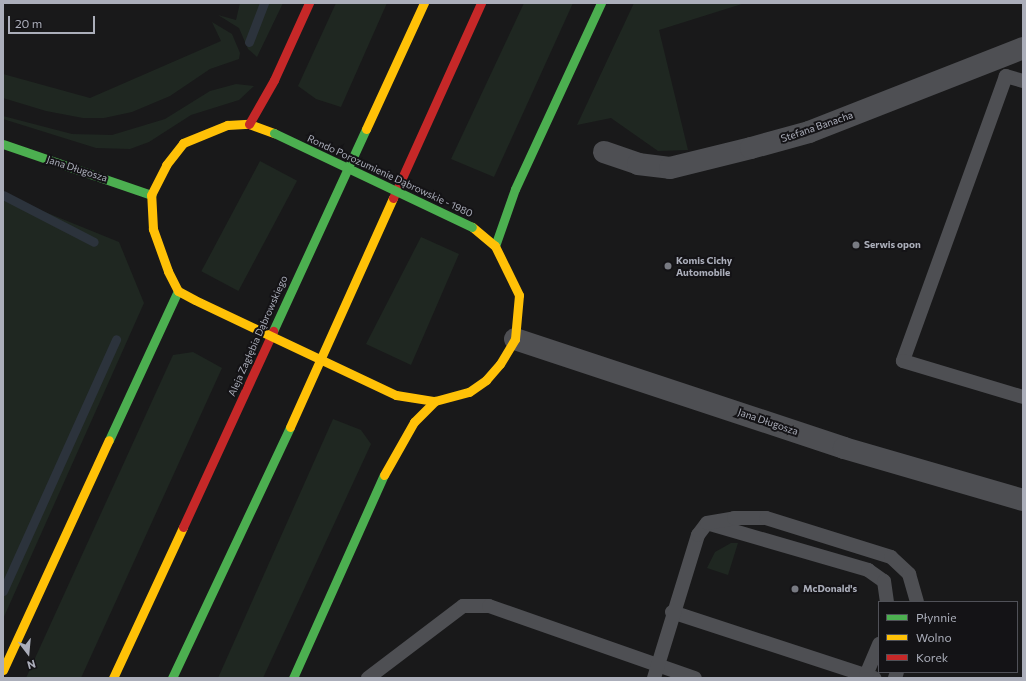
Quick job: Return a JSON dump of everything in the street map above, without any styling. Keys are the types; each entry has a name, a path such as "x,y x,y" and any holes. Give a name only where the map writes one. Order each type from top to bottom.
{"main road":[{"path":"249,124 274,80 309,3"},
{"name":"Aleja Zagłębia Dąbrowskiego","path":"113,678 424,3"},
{"path":"172,678 281,448 480,3"},
{"path":"495,246 515,189 601,3"},
{"name":"Rondo Porozumienie Dąbrowskie - 1980","path":"151,195 166,165 183,143 202,133 226,125 249,124 274,133 472,227 495,246 519,295 515,339"},
{"name":"Jana Długosza","path":"3,144 151,195"},
{"path":"151,195 153,228 178,291 396,395 435,401 458,397 486,380 515,339"},
{"path":"3,670 178,291"},
{"path":"293,678 388,465 414,422 435,401"}],"street":[{"name":"Stefana Banacha","path":"604,152 638,164 670,168 751,148 809,132 1023,48"},
{"name":"Jana Długosza","path":"515,339 844,448 1023,500"}],"lane":[{"path":"1023,81 1006,76 903,361 1023,398"},
{"path":"657,672 672,612 698,535 707,523 734,518 766,518 891,557 909,574 917,601"},
{"path":"707,523 868,570 884,581 887,601"},
{"path":"368,678 463,606 490,606 657,672 695,678"},
{"path":"672,612 870,677 878,648"}],"shaded area":[{"path":"240,3 283,3 257,57 248,49 239,28 218,15 236,20"},
{"path":"336,3 387,3 341,107 316,99 298,86"},
{"path":"524,3 573,3 494,177 451,159"},
{"path":"634,3 745,3 659,30 688,150 658,151 611,118 577,125"},
{"path":"212,22 232,34 240,53 239,59 210,69 170,96 132,112 104,118 83,118 46,111 3,98 3,74 90,98 221,41"},
{"path":"236,84 254,86 239,100 191,115 149,142 130,149 96,148 3,119 3,116 72,134 112,135 165,119 210,91"},
{"path":"260,161 297,181 238,291 201,271"},
{"path":"3,195 119,242 144,303 3,619"},
{"path":"421,237 459,254 411,365 366,344"},
{"path":"193,352 222,368 81,678 26,678 173,355"},
{"path":"333,419 361,430 371,444 263,678 218,678"},
{"path":"731,543 738,543 728,575 707,568 715,552"}],"waterway":[{"path":"249,42 264,3"},
{"path":"3,195 94,242"},
{"path":"3,591 116,339"}],"traffic: fast":[{"path":"495,246 515,189 601,3"},
{"path":"273,331 366,129"},
{"path":"274,133 472,227"},
{"path":"3,144 151,195"},
{"path":"109,440 178,291"},
{"path":"172,678 290,427"},
{"path":"293,678 384,475"}],"traffic: slow":[{"path":"366,129 424,3"},
{"path":"195,300 178,291 168,271 153,229 151,195 166,165 183,143 227,125 249,124 274,133"},
{"path":"290,427 393,198"},
{"path":"396,395 435,401 469,392 486,380 500,364 515,339 519,295 495,246 472,227"},
{"path":"197,301 396,395"},
{"path":"384,475 414,422 435,401"},
{"path":"3,670 109,440"},
{"path":"113,678 183,527"}],"traffic: jam":[{"path":"249,124 274,80 309,3"},
{"path":"393,198 481,3"},
{"path":"183,527 273,331"}],"place":[{"name":"Serwis opon","path":"856,245"},
{"name":"Komis Cichy Automobile","path":"668,266"},
{"name":"McDonald's","path":"795,589"}]}
